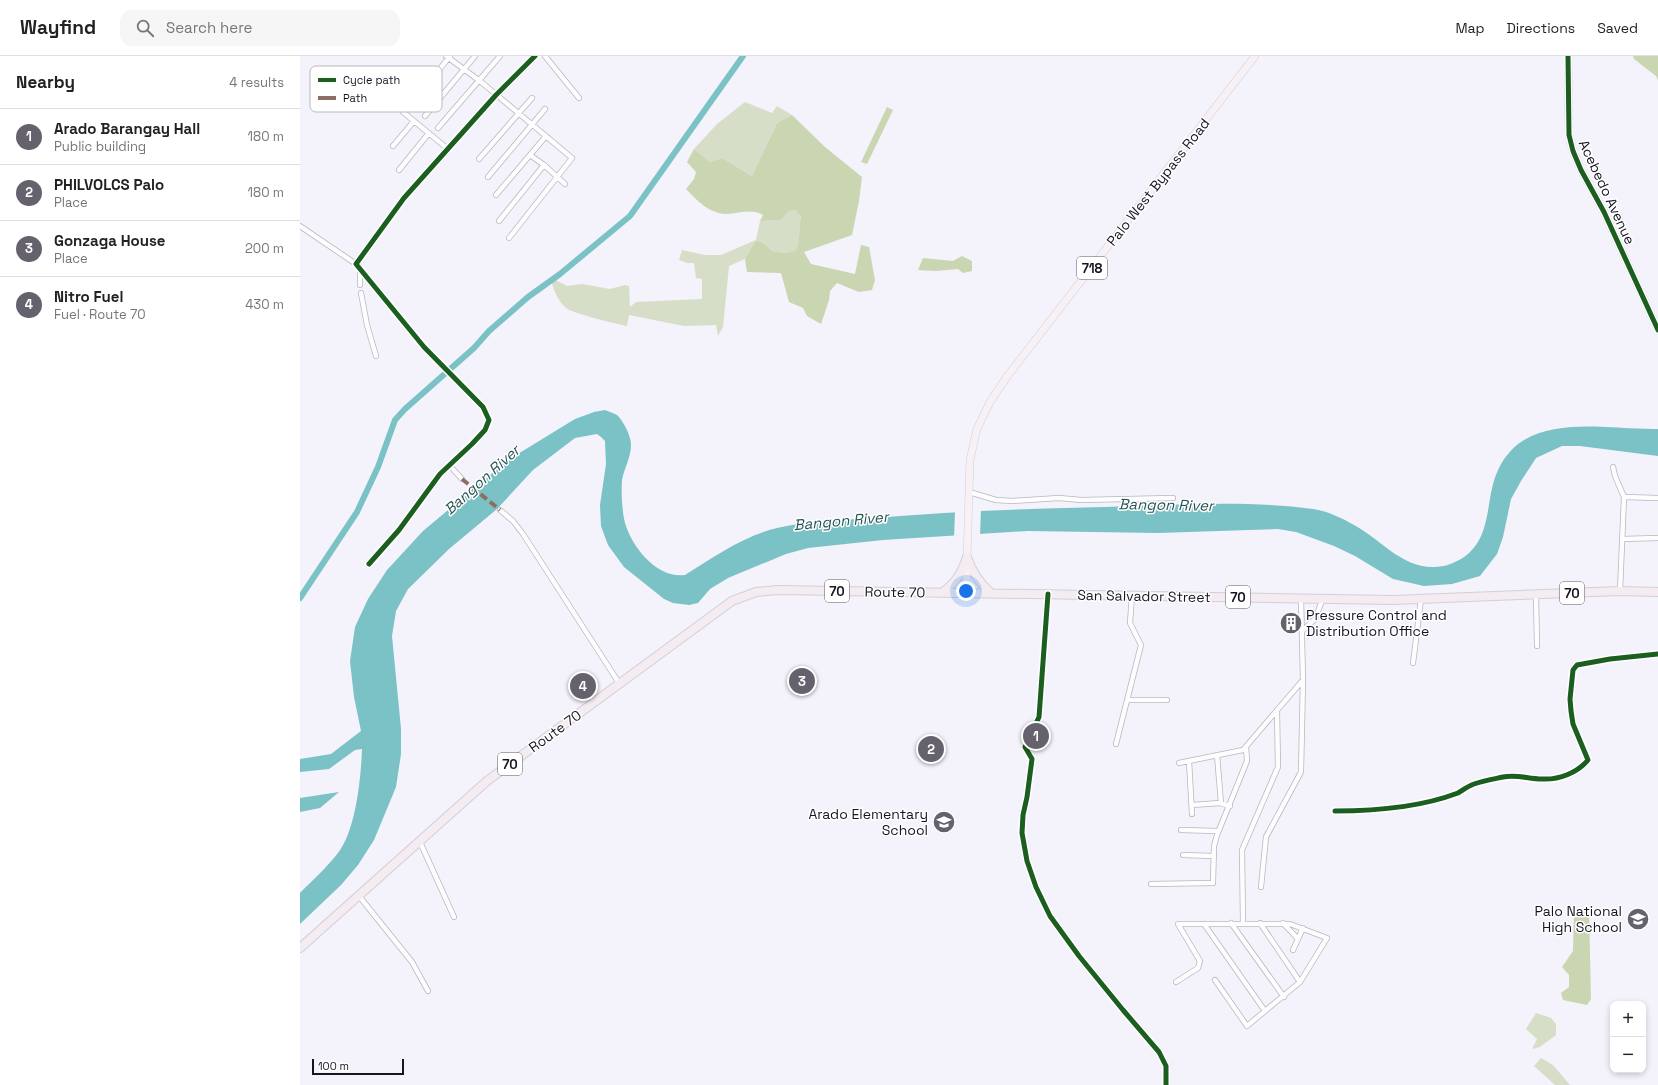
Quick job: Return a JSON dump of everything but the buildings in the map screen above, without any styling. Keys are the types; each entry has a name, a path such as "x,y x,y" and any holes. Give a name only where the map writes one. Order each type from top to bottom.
{"highway":[{"path":"943,592 958,580 963,571 967,557"},
{"path":"967,557 977,579 991,593"},
{"name":"Route 70","path":"302,947 487,781 732,601 756,592 778,590 943,592"},
{"name":"San Salvador Street","path":"943,592 1301,598 1421,598 1620,591 1658,592"}],"main road":[{"name":"Palo West Bypass Road","path":"966,593 970,460 977,428 990,402 1011,372 1255,56"}],"street":[{"path":"442,95 475,56"},
{"path":"438,128 500,56"},
{"path":"356,264 404,198 496,95 535,56"},
{"path":"545,56 579,98"},
{"name":"Acebedo Avenue","path":"1568,56 1568,136 1581,170 1604,212 1658,330"},
{"path":"442,66 449,57 572,158 509,238"},
{"path":"479,159 532,98"},
{"path":"488,177 545,109"},
{"path":"403,112 448,150"},
{"path":"424,116 427,112"},
{"path":"393,146 414,121"},
{"path":"399,170 428,133"},
{"path":"496,195 546,136"},
{"path":"530,155 544,165 565,184"},
{"path":"499,221 544,165"},
{"path":"300,226 360,268 424,347 483,407 488,420 485,430 479,438 449,465 426,491 399,530 369,564"},
{"path":"360,268 360,285"},
{"path":"361,293 367,325 376,356"},
{"path":"449,465 462,479"},
{"path":"1613,467 1615,476 1624,497 1620,591"},
{"path":"969,494 996,500 1012,501 1044,499 1081,500 1173,498"},
{"path":"1624,497 1658,498"},
{"path":"500,510 523,534 619,683"},
{"path":"1622,539 1658,538"},
{"path":"1048,594 1039,717 1025,747 1032,759 1023,815 1022,833 1027,860 1036,887 1050,916 1123,1010 1160,1052 1166,1066 1166,1085"},
{"path":"1536,594 1537,646"},
{"path":"1116,744 1141,645 1130,623 1132,595"},
{"path":"1261,887 1266,837 1301,772 1303,680 1301,598"},
{"path":"1302,631 1315,619 1323,598"},
{"path":"1413,662 1421,598"},
{"path":"1335,811 1395,808 1421,803 1458,792 1474,784 1514,775 1542,779 1559,778 1570,774 1588,760 1573,724 1570,699 1573,670 1577,665 1610,659 1658,654"},
{"path":"1179,763 1243,750 1303,680"},
{"path":"1127,700 1167,700"},
{"path":"1243,923 1242,850 1278,767 1276,710"},
{"path":"1151,884 1213,883 1214,846 1218,831 1230,806 1247,761 1246,746"},
{"path":"1216,755 1221,803"},
{"path":"1189,761 1192,814"},
{"path":"1192,805 1221,803 1230,806"},
{"path":"1181,830 1218,831"},
{"path":"420,842 454,916"},
{"path":"1183,856 1214,856"},
{"path":"359,896 412,962 428,991"},
{"path":"1231,923 1284,997"},
{"path":"1260,923 1300,982"},
{"path":"1283,923 1298,939"},
{"path":"1176,982 1198,968 1200,961 1178,924 1283,923 1303,928 1327,938 1300,982 1284,997 1247,1026 1215,980"},
{"path":"1204,924 1265,1011"},
{"path":"1293,950 1303,928"}],"green space":[{"path":"1633,56 1658,56 1658,80 1656,76 1634,59"},
{"path":"745,102 772,113 777,106 792,115 777,123 752,176 722,158 710,162 694,149 717,124"},
{"path":"887,107 893,110 867,164 861,162"},
{"path":"792,115 825,147 862,177 852,235 804,252 811,264 855,274 861,245 869,247 875,280 872,290 859,292 837,283 830,291 829,300 821,324 807,316 803,308 789,302 781,273 747,272 745,259 756,240 765,244 772,251 786,253 796,251 801,217 795,210 789,211 781,220 760,221 763,215 754,212 726,214 709,209 686,189 694,179 696,172 687,162 694,149 710,162 722,158 752,176 777,123"},
{"path":"795,210 801,217 796,252 786,253 772,251 765,244 756,240 760,221 781,220 789,211"},
{"path":"756,240 745,259 729,266 723,327 718,336 716,325 684,326 629,315 627,326 577,313 566,308 560,301 554,290 550,277 567,286 582,284 610,289 625,285 629,286 630,307 636,302 702,299 702,279 696,278 694,263 687,263 679,260 682,250 705,255 721,255"},
{"path":"962,256 972,261 972,271 963,273 958,269 935,271 918,270 923,258 953,261"},
{"path":"1589,909 1591,999 1587,1005 1563,1000 1561,993 1569,987 1569,975 1562,967 1573,951 1574,910"},
{"path":"1536,1013 1551,1018 1556,1024 1556,1035 1540,1047 1532,1049 1537,1039 1526,1029"},
{"path":"1541,1058 1553,1065 1570,1085 1555,1085 1534,1066"}],"water":[{"name":"Bangon River","path":"605,410 617,415 624,424 631,441 630,454 622,480 623,513 628,532 633,542 647,560 665,572 675,575 685,575 718,554 752,536 777,528 797,524 968,512 1201,504 1291,506 1324,511 1339,517 1364,531 1401,558 1422,566 1438,567 1457,561 1474,548 1484,527 1494,479 1499,468 1510,452 1524,440 1539,433 1572,427 1658,429 1658,456 1580,446 1562,446 1536,458 1511,499 1503,537 1497,554 1480,576 1452,584 1424,586 1393,579 1355,556 1334,546 1296,532 1278,529 1158,533 1028,531 883,540 808,548 786,554 728,578 710,589 698,603 689,605 673,603 664,599 624,567 608,545 601,526 600,505 606,464 605,441 597,434 575,438 533,470 497,509 449,549 408,589 396,611 392,636 401,729 401,754 396,787 374,840 358,865 341,885 300,924 300,893 338,853 349,831 359,788 362,749 355,750 329,769 300,772 300,759 331,754 361,731 354,697 350,661 355,627 368,599 387,570 423,531 508,460 575,419 594,412"},
{"path":"339,792 320,808 300,812 300,798"}],"pier":[{"path":"981,509 980,536 954,538 955,511"}],"waterway":[{"path":"300,598 357,512 378,467 395,420 405,409 474,348 489,331 528,297 560,274 630,216 743,56"}],"marked path":[{"path":"462,479 500,510"}],"cycle path":[{"path":"369,564 399,530 440,474 485,430 489,420 483,407 424,347 356,264 404,198 496,95 535,56"},
{"path":"1568,56 1569,135 1573,151 1581,170 1604,212 1658,330"},
{"path":"1048,594 1039,717 1025,747 1032,759 1023,815 1022,833 1027,861 1036,887 1050,916 1079,956 1159,1052 1166,1066 1166,1085"},
{"path":"1335,811 1381,809 1429,802 1458,793 1474,784 1503,777 1513,776 1548,779 1567,775 1579,769 1588,760 1573,724 1570,699 1573,670 1577,665 1610,659 1658,654"}],"place":[{"name":"Pressure Control and Distribution Office","path":"1291,623"},
{"name":"Gonzaga House","path":"802,681"},
{"name":"Nitro Fuel","path":"583,686"},
{"name":"Arado Barangay Hall","path":"1036,736"},
{"name":"PHILVOLCS Palo","path":"931,749"},
{"name":"Arado Elementary School","path":"944,822"},
{"name":"Palo National High School","path":"1638,919"}]}
